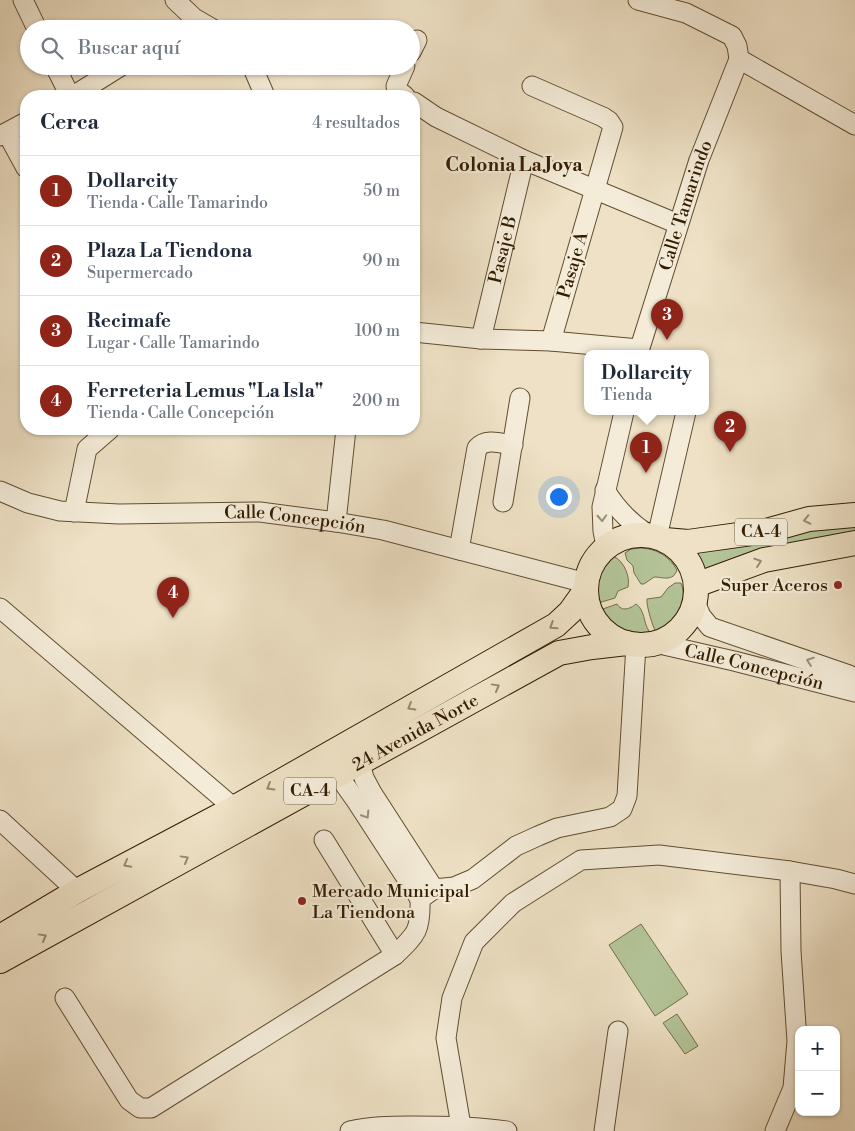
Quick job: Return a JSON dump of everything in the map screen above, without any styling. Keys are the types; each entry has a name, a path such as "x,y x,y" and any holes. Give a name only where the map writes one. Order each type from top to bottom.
{"main road":[{"name":"CA-4","path":"585,587 591,565 606,546 626,536 657,537 688,542 766,531 809,519 855,515"},
{"path":"657,537 673,545 686,558 692,569 696,593"},
{"name":"CA-4","path":"639,644 664,640 678,630 689,617 696,593 764,560 855,543"},
{"path":"585,587 590,612 600,626 612,637 639,644"},
{"name":"24 Avenida Norte","path":"0,937 77,891 234,808 556,625 570,612 585,587"},
{"name":"24 Avenida Norte","path":"0,961 559,653 592,646 639,644"}],"street":[{"path":"23,0 33,20"},
{"path":"175,0 185,20"},
{"path":"638,0 686,13 732,36 737,46 739,60 855,126"},
{"name":"Calle Tamarindo","path":"639,350 699,160 739,60"},
{"path":"60,75 69,90"},
{"path":"82,90 106,75"},
{"path":"256,75 262,90"},
{"path":"397,90 396,86 401,75"},
{"name":"Pasaje A","path":"532,86 603,117 613,127 551,341"},
{"path":"420,106 436,117 524,160 678,224"},
{"path":"20,125 3,135 20,159"},
{"name":"Pasaje B","path":"481,339 524,160"},
{"path":"420,333 481,339 551,341 622,350"},
{"path":"503,502 520,398"},
{"path":"606,546 602,507 623,415"},
{"path":"606,490 623,515 633,524 657,537 685,415"},
{"path":"74,512 87,449 103,435"},
{"path":"336,522 345,435"},
{"path":"459,550 476,448 485,442 512,445"},
{"name":"Calle Concepción","path":"0,491 28,503 60,511 119,514 260,512 336,522 383,530 585,587"},
{"path":"696,593 701,616 710,627 834,669 855,678"},
{"path":"0,608 234,808"},
{"path":"427,894 454,887 473,879 516,846 538,836 557,828 610,817 622,808 627,796 639,644"},
{"name":"Calle Concepción","path":"639,644 734,661 855,692"},
{"path":"65,998 129,1100 140,1108 151,1108 395,955 413,939 427,894 364,778 360,762"},
{"path":"338,775 427,894"},
{"path":"0,820 77,891"},
{"path":"324,840 395,955"},
{"path":"461,1126 446,1038 452,998 474,942 513,903 581,860 659,855 790,871 855,884"},
{"path":"774,1131 793,1088 797,1041 791,951 790,871"},
{"path":"604,1131 618,1031"},
{"path":"350,1131 377,1127 461,1126 507,1131"}],"green space":[{"path":"855,521 855,536 705,572 698,556 699,551"},
{"path":"631,549 652,550 666,557 677,570 675,574 667,578 654,577 641,584 625,553"},
{"path":"615,557 626,570 628,587 618,591 615,598 598,603 597,583 601,570 609,560"},
{"path":"675,583 681,583 683,591 682,606 675,619 656,632 650,616 647,599 661,597"},
{"path":"617,604 624,609 636,604 642,613 649,631 648,634 633,636 613,627 600,610"},
{"path":"641,924 688,994 655,1016 609,945"},
{"path":"677,1014 698,1046 685,1054 663,1023"}],"place":[{"name":"Recimafe","path":"667,340"},
{"name":"Plaza La Tiendona","path":"730,452"},
{"name":"Dollarcity","path":"646,473"},
{"name":"Super Aceros","path":"838,585"},
{"name":"Ferreteria Lemus \"La Isla\"","path":"173,618"},
{"name":"Mercado Municipal La Tiendona","path":"302,901"}],"district":[{"name":"Colonia La Joya","path":"514,165"}]}
